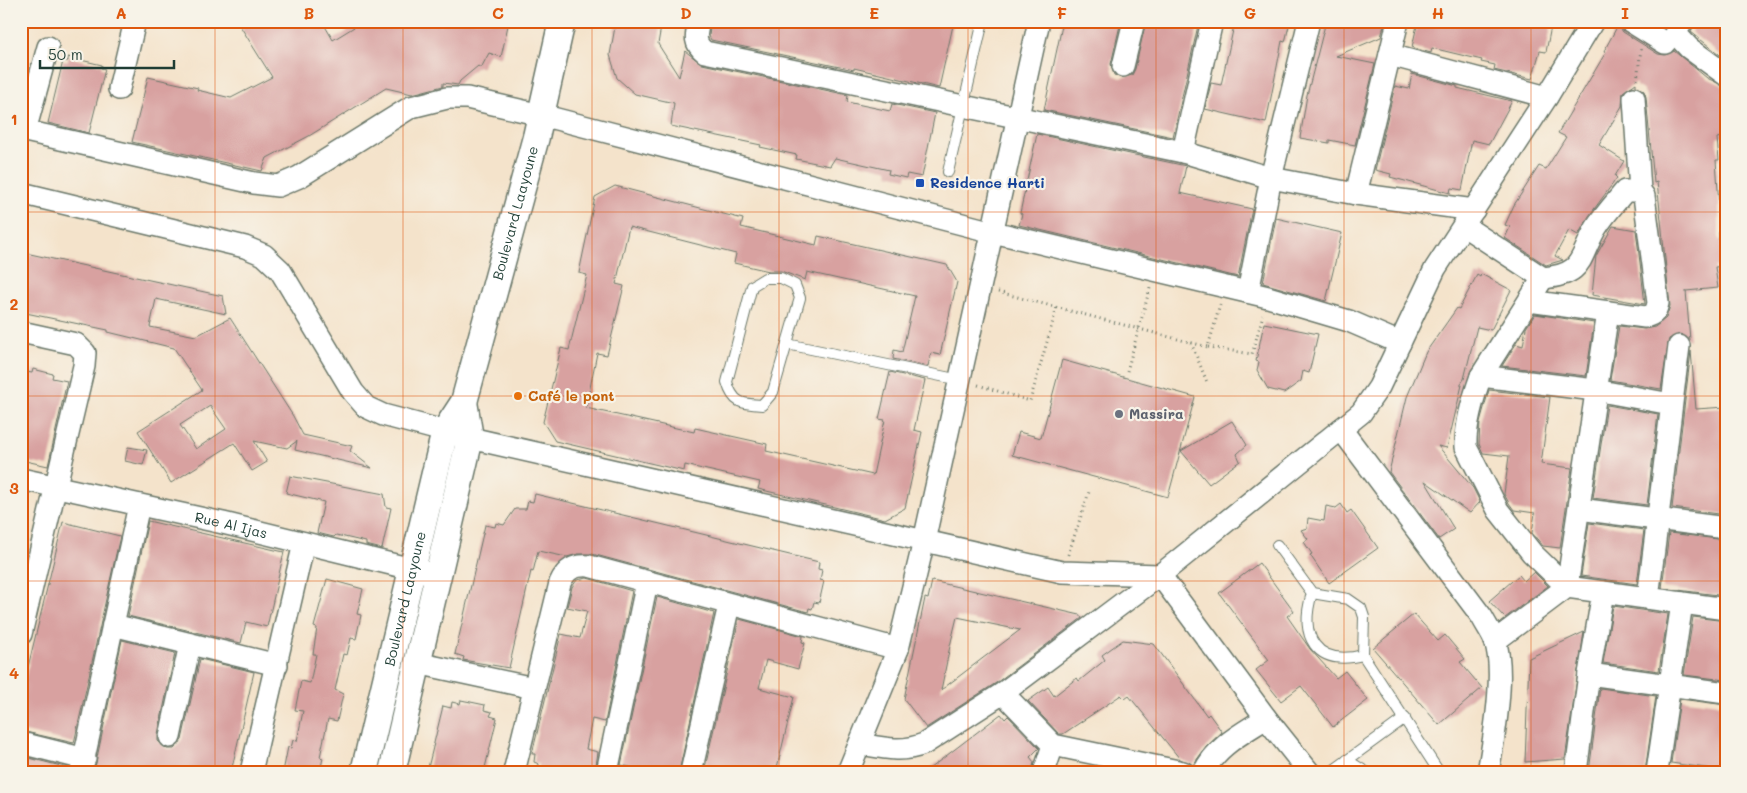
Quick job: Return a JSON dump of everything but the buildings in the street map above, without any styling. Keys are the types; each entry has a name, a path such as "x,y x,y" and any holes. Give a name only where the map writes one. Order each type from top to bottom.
{"street":[{"path":"119,89 135,21"},
{"name":"Boulevard Laayoune","path":"364,772 445,431 464,402 541,115 562,21"},
{"path":"699,21 696,38 697,46 705,52 1183,152 1271,178 1469,218 1543,278 1560,277 1576,267 1594,231 1607,211 1625,191 1640,192"},
{"path":"848,772 898,650 981,288 1039,21"},
{"path":"1123,66 1134,21"},
{"path":"1183,152 1212,21"},
{"path":"1258,294 1271,178 1309,21"},
{"path":"1356,194 1398,21"},
{"path":"860,744 891,750 911,750 924,744 1003,693 1160,575 1361,414 1369,404 1435,269 1547,97 1593,21"},
{"path":"1683,21 1675,33 1689,48 1726,75"},
{"path":"1637,26 1665,43"},
{"path":"48,46 23,131 254,183 278,186 298,177 411,107 447,98 467,98 541,115 993,232 1225,288 1258,294 1349,321 1400,343"},
{"path":"1390,55 1547,97"},
{"path":"1529,301 1645,317 1656,311 1658,303 1644,196 1640,192 1634,98"},
{"path":"21,192 245,247 264,254 280,270 353,392 366,407 382,415 470,438 1062,572 1160,575"},
{"path":"1543,278 1481,376 1471,410 1466,447 1498,510 1532,553 1567,587 1726,609"},
{"path":"1495,641 1567,587 1608,312"},
{"path":"21,332 76,344 85,353 84,366 21,634"},
{"path":"1648,598 1659,518 1670,404 1679,346"},
{"path":"1481,376 1595,390 1670,404"},
{"name":"Boulevard Laayoune","path":"392,772 470,438 464,402"},
{"path":"1341,429 1482,617 1495,641 1499,664 1499,686 1490,771"},
{"name":"Rue Al Ijas","path":"21,479 138,504 438,576"},
{"path":"21,743 83,765 138,504"},
{"path":"1579,508 1726,528"},
{"path":"251,772 304,543"},
{"path":"514,772 560,583 564,575 571,568 589,566 898,650"},
{"path":"1160,575 1266,718 1309,772"},
{"path":"607,772 647,582"},
{"path":"1576,772 1589,674 1603,592"},
{"path":"1657,772 1668,686 1682,603"},
{"path":"691,772 729,605"},
{"path":"113,625 277,665"},
{"path":"170,737 190,644"},
{"path":"417,663 534,688"},
{"path":"1589,674 1726,693"},
{"path":"1003,693 1053,745 1183,772"},
{"path":"1204,772 1210,760 1222,748 1266,718"},
{"path":"1044,772 1053,745"}],"lane":[{"path":"948,172 982,21"},
{"path":"765,278 781,278 795,285 800,298 787,344 773,392 762,405 744,404 731,396 727,382 752,286 765,278"},
{"path":"787,344 960,380"},
{"path":"1277,544 1312,593 1348,599 1361,608 1364,617 1363,655 1439,772"},
{"path":"1312,593 1306,620 1309,637 1320,650 1339,658 1350,659 1363,655"},
{"path":"1331,772 1405,718"},
{"path":"1347,760 1366,772"}],"path":[{"path":"1634,98 1637,26"},
{"path":"1127,371 1155,271"},
{"path":"981,288 1139,327 1208,347 1252,354 1258,294"},
{"path":"1208,347 1225,288"},
{"path":"960,380 1030,401 1056,307"},
{"path":"1190,342 1207,382"},
{"path":"1062,572 1089,492"}],"place":[{"name":"Residence Harti","path":"920,183"},
{"name":"Café le pont","path":"518,396"},
{"name":"Massira","path":"1119,414"}]}
